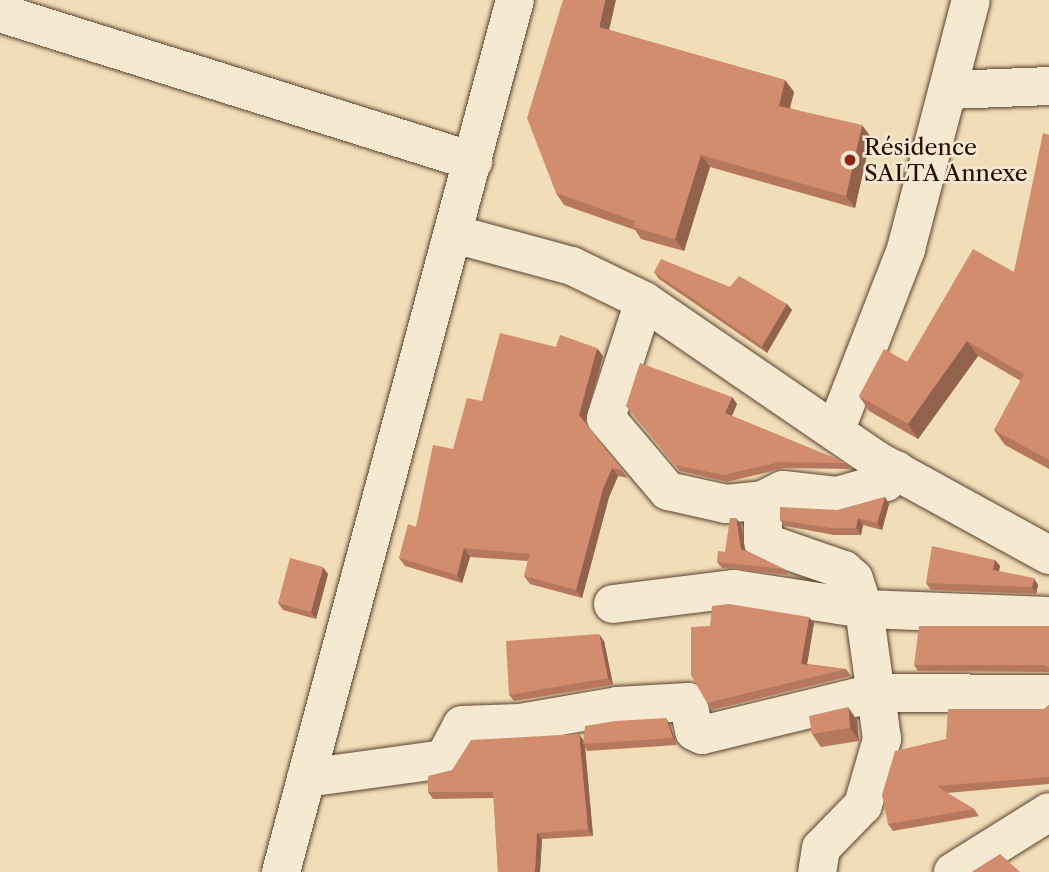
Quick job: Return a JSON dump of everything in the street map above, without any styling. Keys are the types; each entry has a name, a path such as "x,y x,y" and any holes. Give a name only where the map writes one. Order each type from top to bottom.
{"street":[{"path":"281,872 515,0"},
{"path":"835,429 877,335 950,90 971,0"},
{"path":"0,13 473,161"},
{"path":"950,90 1049,86"},
{"path":"454,234 572,266 643,301 897,470 1049,555"},
{"path":"643,301 620,358 608,424 676,495 726,504 763,500 782,491 849,494 886,482 897,470"},
{"path":"763,500 763,542 844,570 854,579 864,609 882,738 863,805 821,848 817,872"},
{"path":"613,604 734,589 864,609 1049,616"},
{"path":"306,778 444,759 463,725 684,701 691,705 694,731 702,735 874,693 1049,694"},
{"path":"953,872 1049,812"}],"building":[{"path":"563,0 605,0 599,27 785,80 779,106 862,125 846,196 701,155 675,239 633,227 635,221 556,193 527,118"},
{"path":"1043,133 1049,135 1049,460 994,430 1024,374 967,341 908,424 859,396 884,349 907,362 973,249 1014,272"},
{"path":"661,259 730,287 739,276 787,304 762,346 654,272"},
{"path":"500,333 556,347 560,335 597,348 579,415 622,470 612,468 603,489 576,590 524,576 530,554 464,548 457,575 399,558 408,524 416,527 433,445 453,449 467,398 482,401"},
{"path":"640,363 732,397 725,413 846,463 780,462 723,475 675,465 626,406"},
{"path":"885,497 877,523 858,518 856,528 830,528 780,520 780,507 838,510"},
{"path":"730,518 736,518 741,549 784,569 717,562 718,551 725,552"},
{"path":"932,546 995,560 993,570 1034,578 1032,587 926,583"},
{"path":"290,558 323,567 311,612 278,603"},
{"path":"729,604 809,617 801,664 846,669 707,703 691,675 691,627 710,626 712,606"},
{"path":"919,626 1049,626 1049,668 1044,665 914,665"},
{"path":"599,634 608,678 509,695 506,641"},
{"path":"1049,705 1049,777 936,786 974,809 888,824 882,795 895,751 946,739 948,709 1044,709"},
{"path":"848,707 850,728 812,734 809,716"},
{"path":"666,718 673,738 583,744 585,726"},
{"path":"579,734 588,829 537,833 535,872 498,872 493,792 428,792 428,776 452,770 471,740"},
{"path":"1000,854 1020,872 972,872 973,871"}],"place":[{"name":"Résidence SALTA Annexe","path":"850,160"}]}
